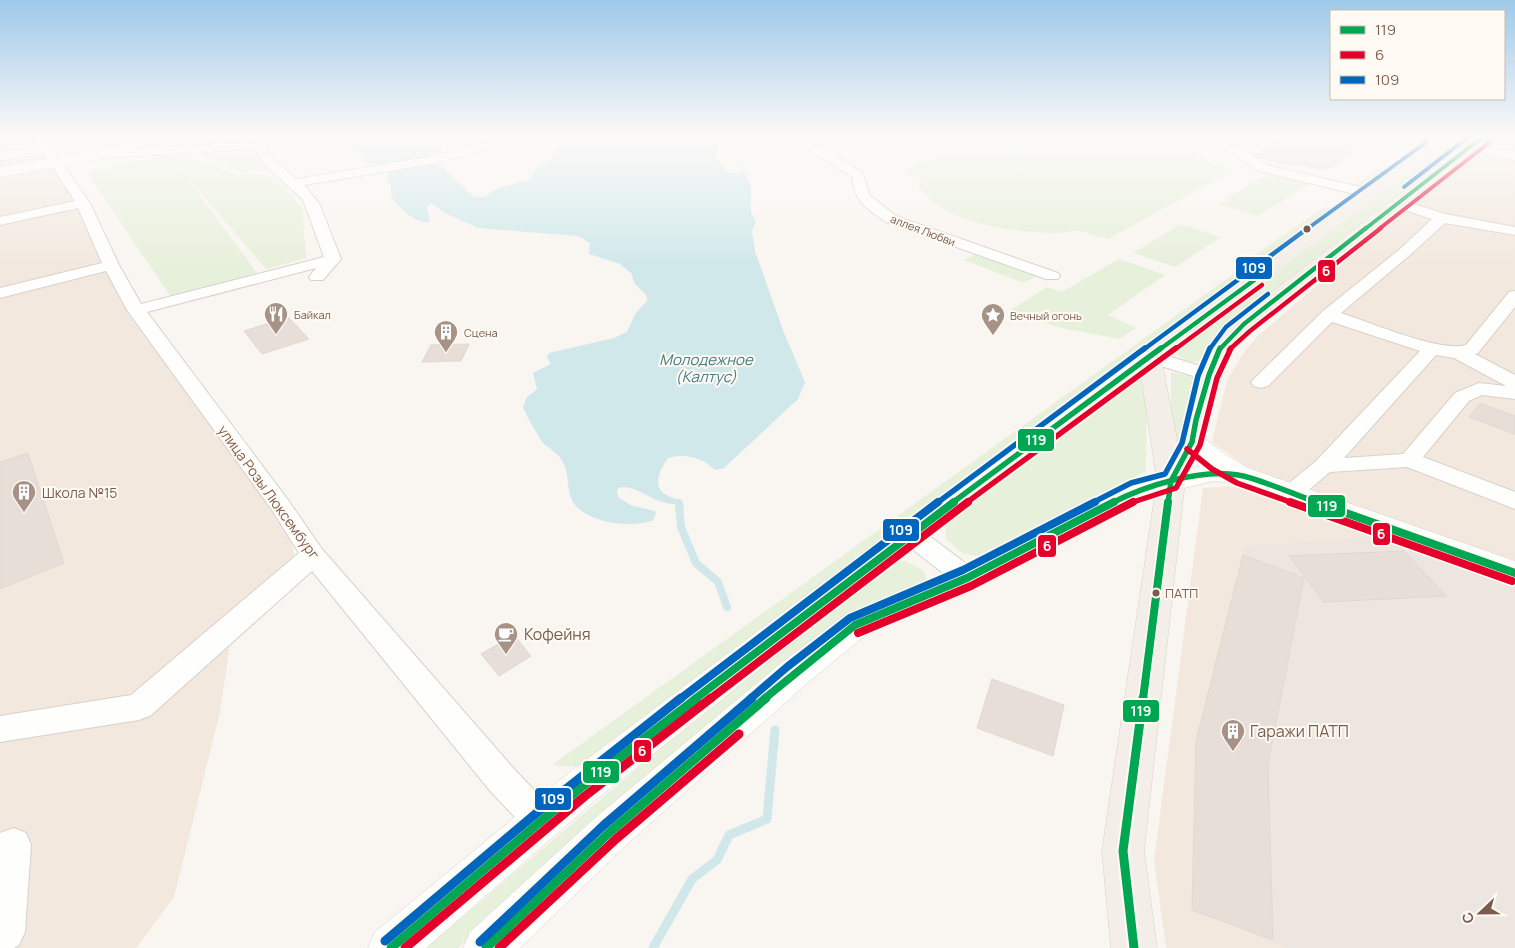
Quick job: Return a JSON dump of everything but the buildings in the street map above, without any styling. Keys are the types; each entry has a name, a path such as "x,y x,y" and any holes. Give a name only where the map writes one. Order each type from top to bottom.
{"main road":[{"path":"391,948 540,821 815,607 1002,465 1392,179"},
{"path":"1171,481 1192,442 1196,420 1209,375 1221,346 1244,324 1427,179"},
{"path":"1134,948 1123,851 1171,481 1149,356"},
{"path":"1192,442 1216,461 1240,475 1515,573"},
{"path":"486,948 610,832 793,674 855,625 967,578 1135,491 1213,472 1240,475"}],"street":[{"name":"улица Розы Люксембург","path":"67,179 83,203 111,265 136,310 280,505 314,555 503,781 540,821"},
{"path":"289,179 310,199 333,260"},
{"path":"293,183 316,179"},
{"name":"аллея Любви","path":"858,179 857,185 863,196 875,208 891,219 1052,276"},
{"path":"1310,179 1372,194"},
{"path":"0,221 83,203"},
{"path":"1398,203 1442,218 1515,231"},
{"path":"1260,382 1329,315 1405,252 1442,218"},
{"path":"316,277 333,260"},
{"path":"136,310 333,260"},
{"path":"0,293 111,265"},
{"path":"1459,353 1472,349 1515,296"},
{"path":"1329,315 1432,349 1459,353 1515,383"},
{"path":"1291,493 1324,466 1432,349"},
{"path":"1149,356 1209,375"},
{"path":"1409,460 1462,397 1479,389 1515,393"},
{"path":"1324,466 1409,460 1515,501"},
{"path":"912,535 967,578"},
{"path":"0,729 139,707 314,555"},
{"path":"0,850 14,845 6,932 0,935"}],"shaded area":[{"path":"0,179 61,179 75,201 0,218"},
{"path":"1440,179 1515,179 1515,566 1247,467 1212,442 1227,380 1247,348 1258,336"},
{"path":"79,208 111,260 0,288 0,225"},
{"path":"116,269 280,505 294,553 297,576 230,643 220,712 174,897 136,948 0,948 0,298"},
{"name":"ПАТП","path":"1240,486 1515,588 1515,948 1166,948 1154,861 1203,488"},
{"name":"ПАТП","path":"1401,536 1515,578 1515,948 1290,948 1192,910 1196,741 1246,546"}],"green space":[{"path":"92,179 188,179 257,273 171,297"},
{"path":"189,179 275,179 302,207 306,258 266,269"},
{"path":"922,179 1218,179 1108,239 1078,231 1055,233 1020,231 980,223 944,209 929,199 919,186"},
{"path":"1259,179 1302,179 1312,182 1258,216 1218,204"},
{"path":"1363,179 1384,179 1370,189 1353,187"},
{"path":"1403,179 1424,179 1204,359 1197,362 1182,358 1176,353 1183,343"},
{"path":"1324,207 1345,208 1258,270 1246,261"},
{"path":"1181,224 1221,237 1175,267 1133,253"},
{"path":"978,252 1040,274 1024,283 964,260"},
{"path":"1119,259 1165,275 1108,315 1136,328 1119,339 1057,327 1011,310 1047,287 1062,292"},
{"path":"1239,270 1245,279 582,767 552,765"},
{"path":"1171,372 1198,378 1177,447 1171,445"},
{"path":"1141,376 1147,380 1146,471 986,557 964,554 946,539 945,523"},
{"path":"905,561 923,570 928,582 500,910 458,948 426,948 741,680 893,562"}],"water":[{"name":"Молодежное (Калтус)","path":"455,179 474,197 485,197 494,190 529,179 748,179 751,184 751,212 756,222 752,231 755,251 784,333 805,382 798,399 724,468 716,470 705,462 692,457 677,456 668,458 659,475 658,485 663,493 679,500 679,503 663,502 633,489 619,488 617,491 618,497 630,505 655,511 656,514 653,520 644,523 621,524 597,519 586,514 572,500 564,464 558,455 544,444 523,407 527,397 537,389 533,373 551,364 547,357 549,353 614,338 627,332 635,314 647,301 647,296 635,284 631,273 620,264 589,254 590,243 578,236 478,228 445,213 431,203 427,207 430,222 419,221 396,203 387,180"}],"waterway":[{"path":"679,503 681,527 696,563 718,582 727,607"},
{"path":"653,948 692,879 717,860 729,835 767,819 775,730"}],"transit line":[{"name":"109","path":"385,941 576,780 785,618 996,459 1376,179"},
{"name":"109","path":"1404,187 1414,179"},
{"name":"119","path":"1134,948 1123,851 1171,481 1192,442 1196,420 1209,375 1221,346 1244,324 1429,179"},
{"name":"6","path":"858,633 971,586 1138,499 1176,488 1200,445 1217,378 1228,351 1250,331 1443,179"},
{"name":"119","path":"391,948 579,789 703,693 1002,465 1257,278"},
{"name":"6","path":"405,948 585,796 708,700 1007,472 1262,285"},
{"name":"109","path":"480,942 604,825 787,667 850,618 963,570 1131,483 1165,474 1182,443 1198,376 1208,351 1226,327 1268,294"},
{"name":"6","path":"1187,449 1212,469 1237,483 1512,581"},
{"name":"119","path":"486,948 610,832 793,674 855,625 967,578 1135,491 1213,472 1240,475 1515,573"},
{"name":"6","path":"499,948 616,839 739,734"}],"place":[{"name":"Байкал","path":"276,335"},
{"name":"Вечный огонь","path":"993,336"},
{"name":"Сцена","path":"446,353"},
{"name":"Школа №15","path":"24,513"},
{"name":"ПАТП","path":"1156,593"},
{"name":"Кофейня","path":"506,655"},
{"name":"Гаражи ПАТП","path":"1233,752"}]}
